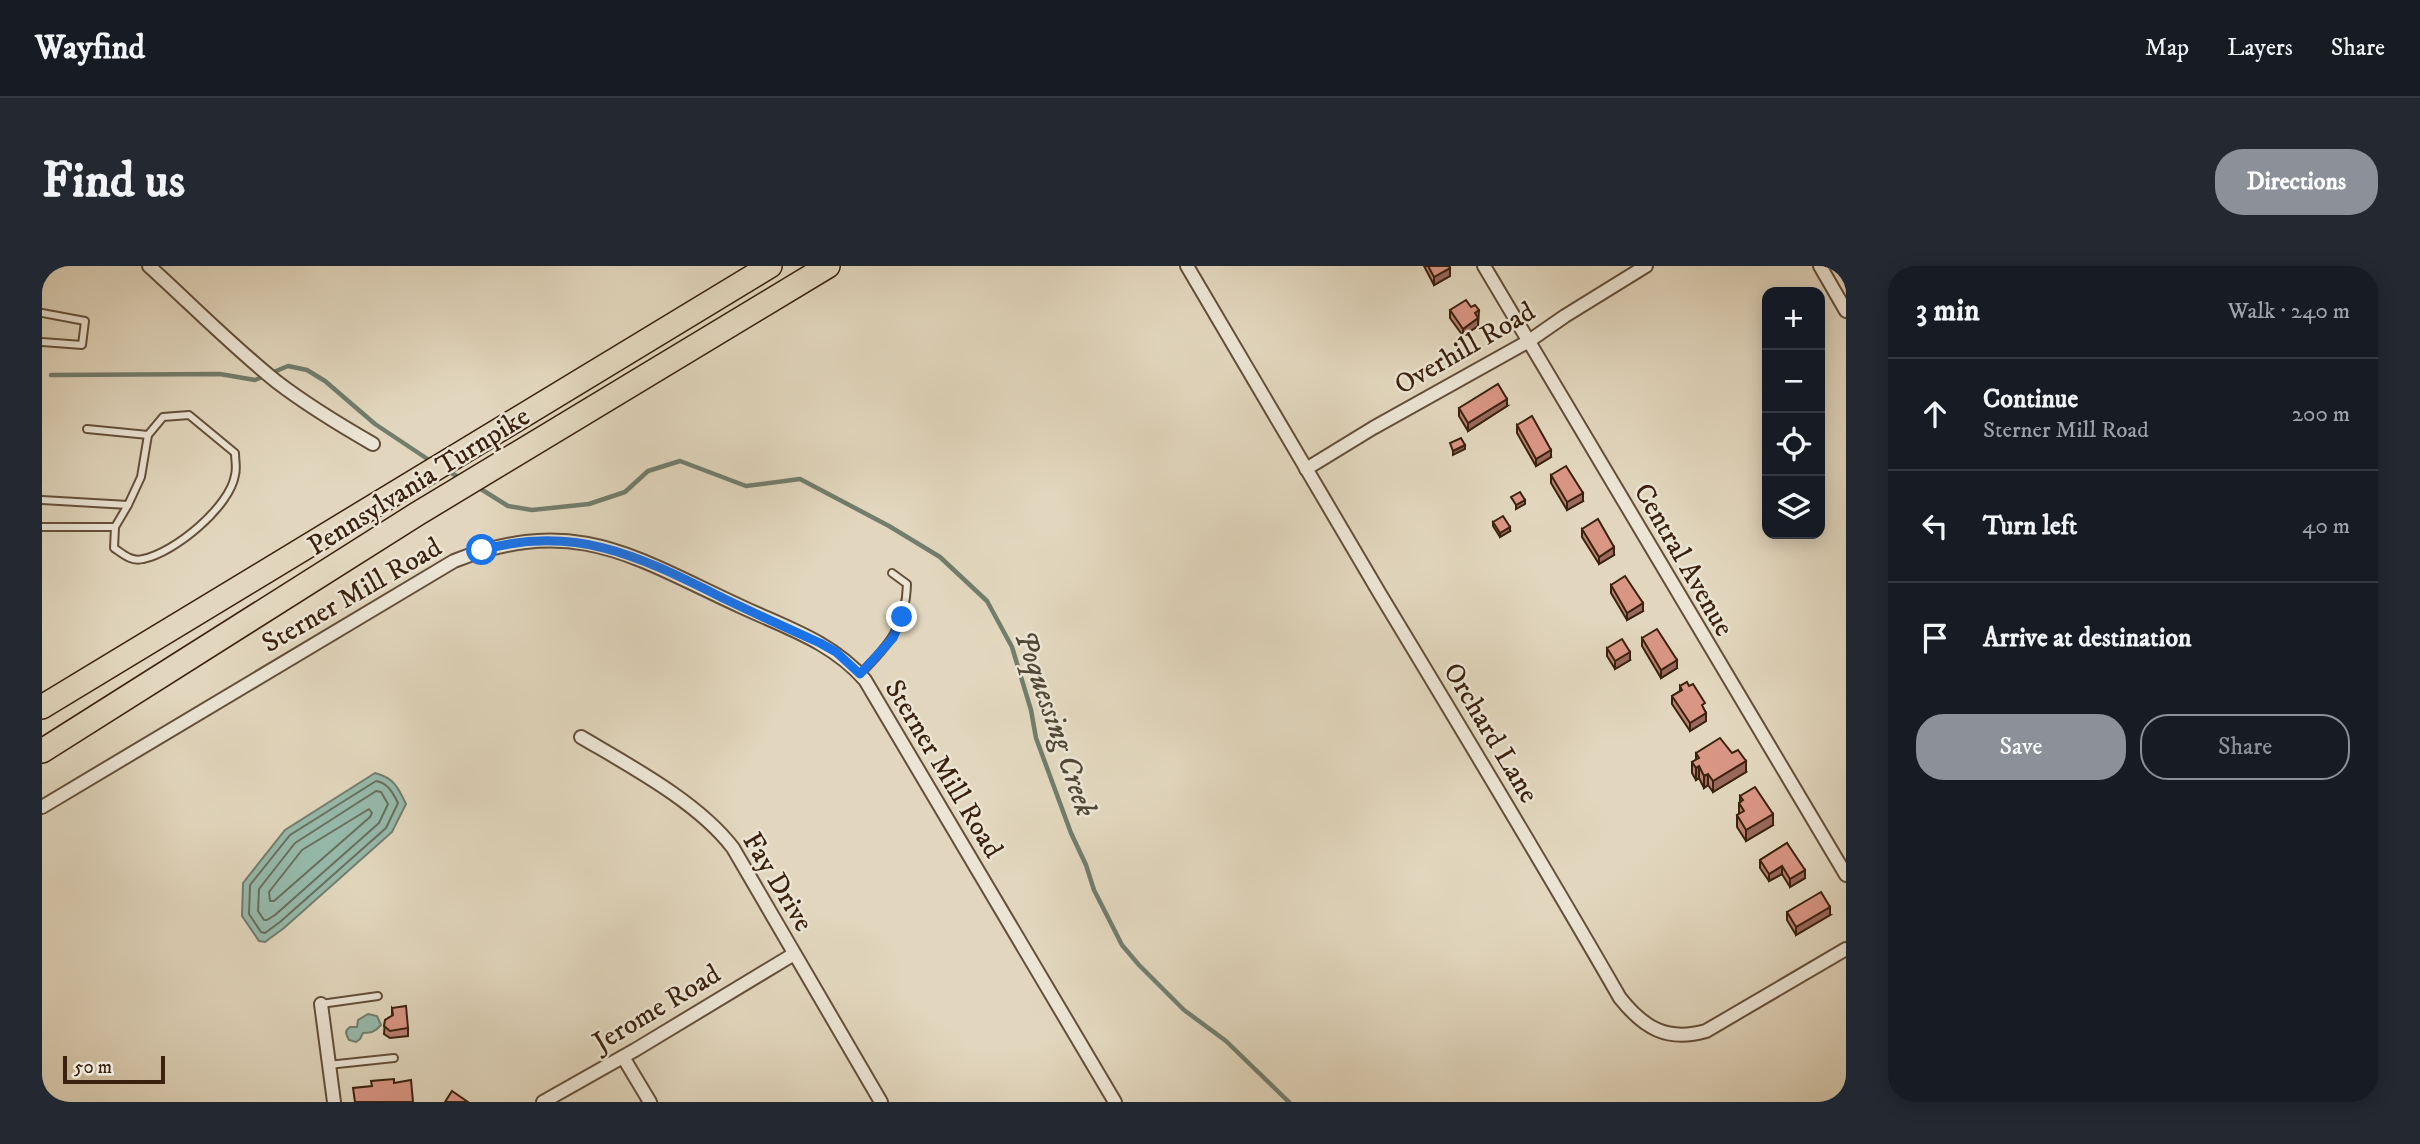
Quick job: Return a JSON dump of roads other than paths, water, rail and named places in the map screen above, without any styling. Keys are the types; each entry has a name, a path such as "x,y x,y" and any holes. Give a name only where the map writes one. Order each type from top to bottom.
{"highway":[{"name":"Pennsylvania Turnpike","path":"42,707 770,266"},
{"name":"Pennsylvania Turnpike","path":"42,751 417,514 828,266"}],"street":[{"path":"149,266 278,383 315,409 373,443"},
{"name":"Orchard Lane","path":"1187,266 1475,748 1620,998 1632,1012 1651,1027 1666,1033 1679,1035 1706,1031 1846,949"},
{"name":"Central Avenue","path":"1484,266 1846,875"},
{"name":"Overhill Road","path":"1306,469 1373,428 1529,341 1646,266"},
{"path":"1820,266 1846,312"},
{"name":"Sterner Mill Road","path":"42,807 440,568 482,550 513,543 571,542 608,548 643,559 820,643 836,652 860,674 1113,1102"},
{"name":"Fay Drive","path":"581,737 650,778 723,835 881,1102"},
{"name":"Jerome Road","path":"543,1102 794,954"},
{"path":"321,1004 334,1102"},
{"path":"623,1057 650,1102"}],"lane":[{"path":"42,313 85,321 82,345 42,342"},
{"path":"189,415 235,453 235,476 221,504 185,540 142,560 127,558 114,548 115,527 128,505 141,477 148,435 163,418 189,415"},
{"path":"87,429 148,435"},
{"path":"42,500 128,505"},
{"path":"42,527 115,527"},
{"path":"860,674 893,638 902,617 907,584 892,573"},
{"path":"321,1004 378,996"},
{"path":"328,1065 394,1058"}],"water":[{"path":"375,773 395,784 406,804 392,832 284,928 265,942 259,941 242,916 243,883 285,830"},
{"path":"368,1014 377,1016 381,1025 373,1032 363,1033 356,1042 349,1040 347,1030 357,1027 358,1020"}],"waterway":[{"name":"Poquessing Creek","path":"51,375 220,374 255,380 288,366 307,370 325,381 375,424 432,462"},
{"name":"Poquessing Creek","path":"476,486 508,506 532,510 589,504 625,492 648,471 680,461 746,486 800,479 889,526 940,557 987,601 1012,647 1031,710 1036,738 1071,833 1094,890 1122,945 1184,1010 1226,1041 1289,1102"},
{"name":"Poquessing Creek","path":"446,470 462,479"}]}
